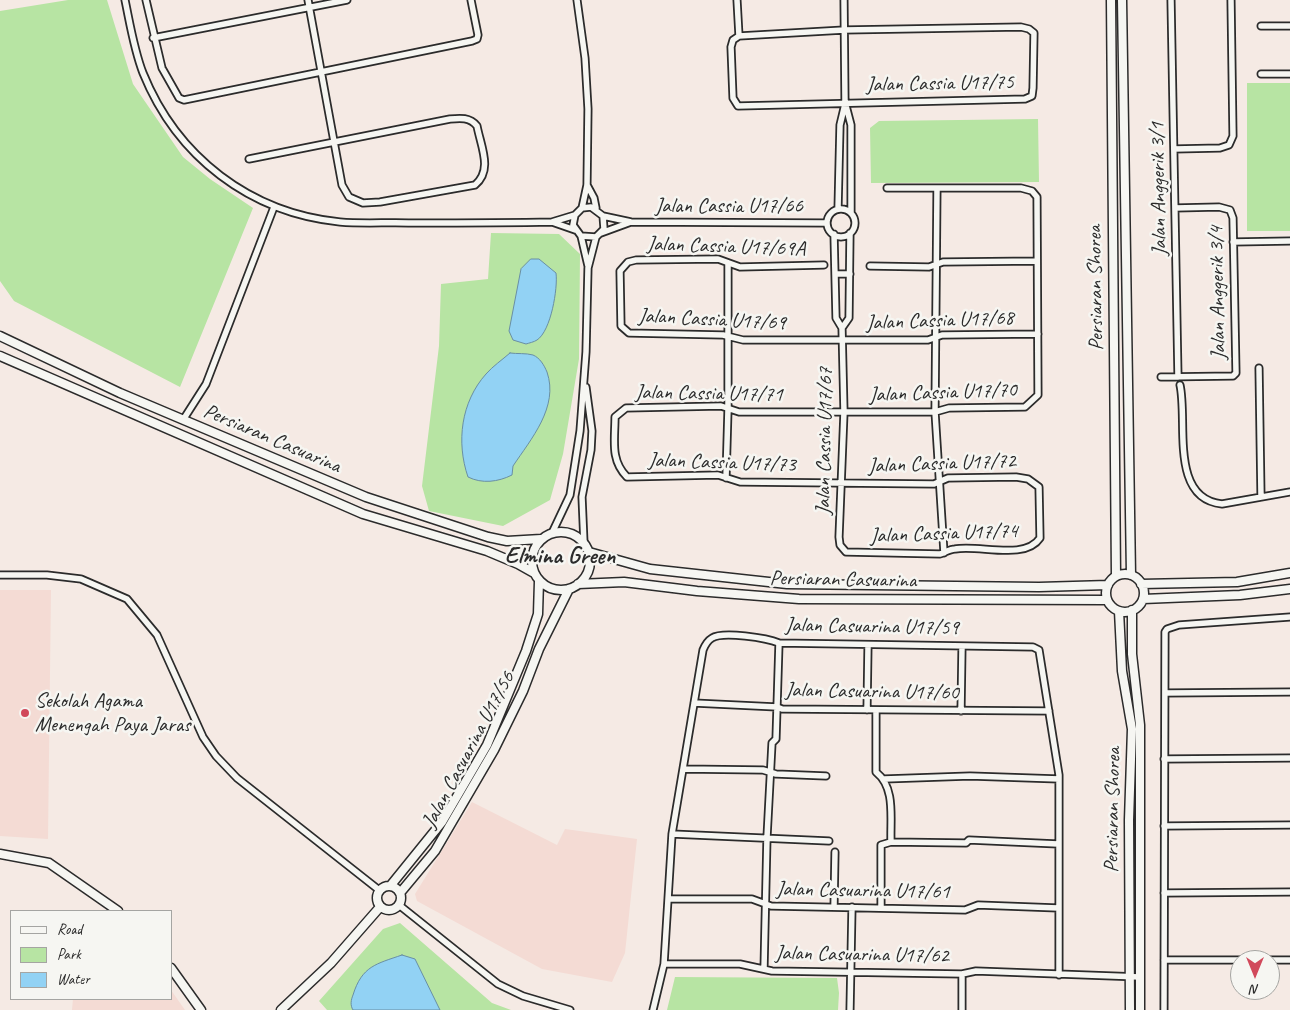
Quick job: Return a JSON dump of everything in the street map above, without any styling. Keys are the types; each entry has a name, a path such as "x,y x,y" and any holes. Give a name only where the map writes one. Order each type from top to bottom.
{"street":[{"path":"124,0 142,72 159,107 176,133 202,162 231,185 274,207 340,222 552,222 574,215 582,208 587,185 588,109 585,58 577,0"},
{"path":"146,0 153,38 164,75 179,98 184,100 472,42 477,39 478,35 471,0"},
{"path":"249,159 335,142 462,118 474,122 477,126 486,168 483,178 475,185 380,202 363,203 349,198 342,185 335,142 308,0"},
{"path":"153,38 347,0"},
{"path":"737,0 736,38 731,48 735,103 738,106 845,102"},
{"path":"838,209 840,125 845,102 844,0"},
{"name":"Persiaran Shorea","path":"1111,0 1116,576"},
{"name":"Persiaran Shorea","path":"1122,0 1131,575"},
{"name":"Jalan Anggerik 3/1","path":"1172,0 1178,377"},
{"path":"1174,149 1220,148 1229,144 1233,136 1231,0"},
{"path":"1261,26 1290,26"},
{"name":"Jalan Cassia U17/75","path":"844,30 1029,29 1034,33 1032,96 1025,100 845,102"},
{"path":"736,38 844,30"},
{"path":"1261,74 1290,74"},
{"path":"838,209 831,214 828,223 834,234 842,236 850,233 855,221 851,213 851,126 845,102"},
{"path":"552,533 570,495 580,431 585,375 588,268 596,237 601,233 605,224 604,216 596,208 594,198 587,185"},
{"path":"887,188 1021,188 1032,191 1037,198 1038,334"},
{"path":"937,188 935,412 944,553"},
{"path":"183,420 206,384 274,207"},
{"name":"Jalan Anggerik 3/4","path":"1175,208 1219,207 1230,210 1233,218 1236,373 1233,376 1178,377"},
{"path":"582,208 596,208"},
{"path":"838,209 851,213"},
{"path":"574,215 573,226 575,230"},
{"name":"Jalan Cassia U17/66","path":"604,216 631,222 828,223"},
{"path":"552,222 575,230 581,236 588,268"},
{"name":"Jalan Cassia U17/66","path":"601,233 631,222"},
{"name":"Jalan Cassia U17/67","path":"842,328 849,318 850,233"},
{"name":"Jalan Cassia U17/67","path":"834,234 836,318 842,328 844,412 839,537 840,545 846,552"},
{"path":"581,236 596,237"},
{"path":"1233,242 1290,241"},
{"name":"Jalan Cassia U17/69A","path":"628,262 636,260 718,260 740,267 824,266"},
{"path":"870,266 928,267 943,262 1037,261"},
{"name":"Jalan Cassia U17/69","path":"628,262 620,271 620,310 621,326 629,333 728,336 743,340 842,340"},
{"path":"726,478 728,263"},
{"path":"836,274 850,274"},
{"name":"Jalan Cassia U17/68","path":"842,340 928,340 942,335 1038,334"},
{"name":"Jalan Cassia U17/70","path":"844,412 935,412 949,408 1025,407 1034,401 1038,395 1038,334"},
{"name":"Persiaran Casuarina","path":"0,336 183,420 366,497 488,537 507,540 541,539"},
{"name":"Persiaran Casuarina","path":"0,356 363,514 487,551 518,564 537,577"},
{"path":"1259,368 1261,497"},
{"path":"584,543 582,497 591,450 592,431 585,375"},
{"path":"1161,377 1178,377"},
{"path":"1180,385 1185,468 1196,492 1216,504 1222,504 1290,492"},
{"name":"Jalan Cassia U17/71","path":"615,455 615,417 626,408 721,406 739,412 844,412"},
{"name":"Jalan Cassia U17/73","path":"615,455 618,468 627,477 718,476 740,482 842,483"},
{"name":"Jalan Cassia U17/72","path":"842,483 934,484 948,478 1016,477 1028,479 1039,487 1040,538"},
{"path":"552,533 570,533 584,543 589,552 589,570 578,584 569,589 553,589 537,577 532,566 533,551 541,539 552,533"},
{"name":"Jalan Cassia U17/74","path":"846,552 944,553 954,549 1025,550 1040,538"},
{"name":"Persiaran Casuarina","path":"589,552 650,570 787,584 1039,587 1108,585"},
{"path":"1141,584 1237,582 1290,573"},
{"path":"0,575 47,575 81,579 126,599 157,635 203,737 216,756 237,778 379,890"},
{"path":"1143,599 1141,584 1131,575 1116,576 1108,585 1107,600 1119,611 1132,610 1143,599 1261,594 1290,590"},
{"name":"Jalan Casuarina U17/56","path":"391,885 442,822 487,744 526,651 538,614 537,577"},
{"name":"Persiaran Casuarina","path":"578,584 624,582 697,591 800,599 1107,600"},
{"name":"Jalan Casuarina U17/56","path":"400,893 434,851 484,769 523,691 539,649 569,589"},
{"name":"Persiaran Shorea","path":"1132,610 1132,654 1140,724 1140,1010"},
{"name":"Persiaran Shorea","path":"1119,611 1122,671 1132,729 1129,820 1130,1010"},
{"path":"1164,1010 1164,638 1167,628 1179,625 1290,617"},
{"name":"Jalan Casuarina U17/59","path":"653,1010 664,964 672,834 703,650 710,639 718,636 768,639 779,643 868,646 1033,647 1040,650 1059,779 1059,975"},
{"path":"764,970 767,838 777,707 779,643"},
{"path":"867,710 868,646"},
{"path":"961,711 962,647"},
{"path":"1165,693 1290,692"},
{"name":"Jalan Casuarina U17/60","path":"694,703 777,707 782,709 1049,711"},
{"path":"876,710 876,772 884,778 890,789 891,842"},
{"path":"1164,759 1290,758"},
{"path":"683,769 763,770 826,776"},
{"path":"884,778 970,776 1059,779"},
{"path":"1164,826 1290,825"},
{"path":"672,834 829,841"},
{"path":"881,908 881,845 891,842 966,843 969,840 1058,844"},
{"path":"834,907 835,852"},
{"path":"0,854 41,860 49,863 117,910"},
{"path":"391,885 400,893 399,905 388,910 380,907 376,900 379,890 383,886 391,885"},
{"path":"1164,893 1290,892"},
{"name":"Jalan Casuarina U17/61","path":"668,899 752,899 766,906 965,910 978,906 1058,908"},
{"path":"399,905 498,984 523,996 570,1010"},
{"path":"281,1010 332,963 380,907"},
{"path":"850,1010 852,907"},
{"path":"1164,960 1290,960"},
{"name":"Jalan Casuarina U17/62","path":"664,964 740,964 764,970 850,973 962,974 976,971 1140,977"},
{"path":"172,969 201,1010"},
{"path":"962,974 962,1010"}],"shaded area":[{"name":"Sekolah Agama Menengah Paya Jaras","path":"0,590 51,590 48,839 0,836"},
{"path":"472,802 557,845 565,829 637,839 625,953 612,982 542,969 417,901 415,894"},
{"path":"172,991 185,1010 72,1010 73,1000 172,1000"}],"green space":[{"path":"68,0 107,0 133,84 183,157 210,179 253,208 180,387 14,301 0,281 0,11"},
{"path":"1247,83 1290,83 1290,231 1247,231"},
{"path":"1038,119 1039,182 871,183 870,128 879,121"},
{"path":"491,233 559,234 580,254 579,359 563,454 550,500 503,526 429,511 422,486 439,346 441,284 488,279"},
{"path":"400,923 492,1003 511,1010 327,1010 319,1001 383,929"},
{"path":"675,977 837,978 839,993 838,1010 667,1010"}],"water":[{"path":"531,259 539,259 556,273 556,289 550,319 546,328 537,340 526,344 513,340 509,331 521,269"},
{"path":"510,353 533,355 538,358 547,372 550,385 549,398 541,422 513,466 512,475 490,481 479,481 468,477 464,464 462,436 466,410 471,397 486,374"},
{"path":"402,955 415,959 440,1010 353,1010 351,1004 352,997 357,985 366,972 377,964"}],"place":[{"name":"Sekolah Agama Menengah Paya Jaras","path":"25,713"}],"district":[{"name":"Elmina Green","path":"560,557"}]}
